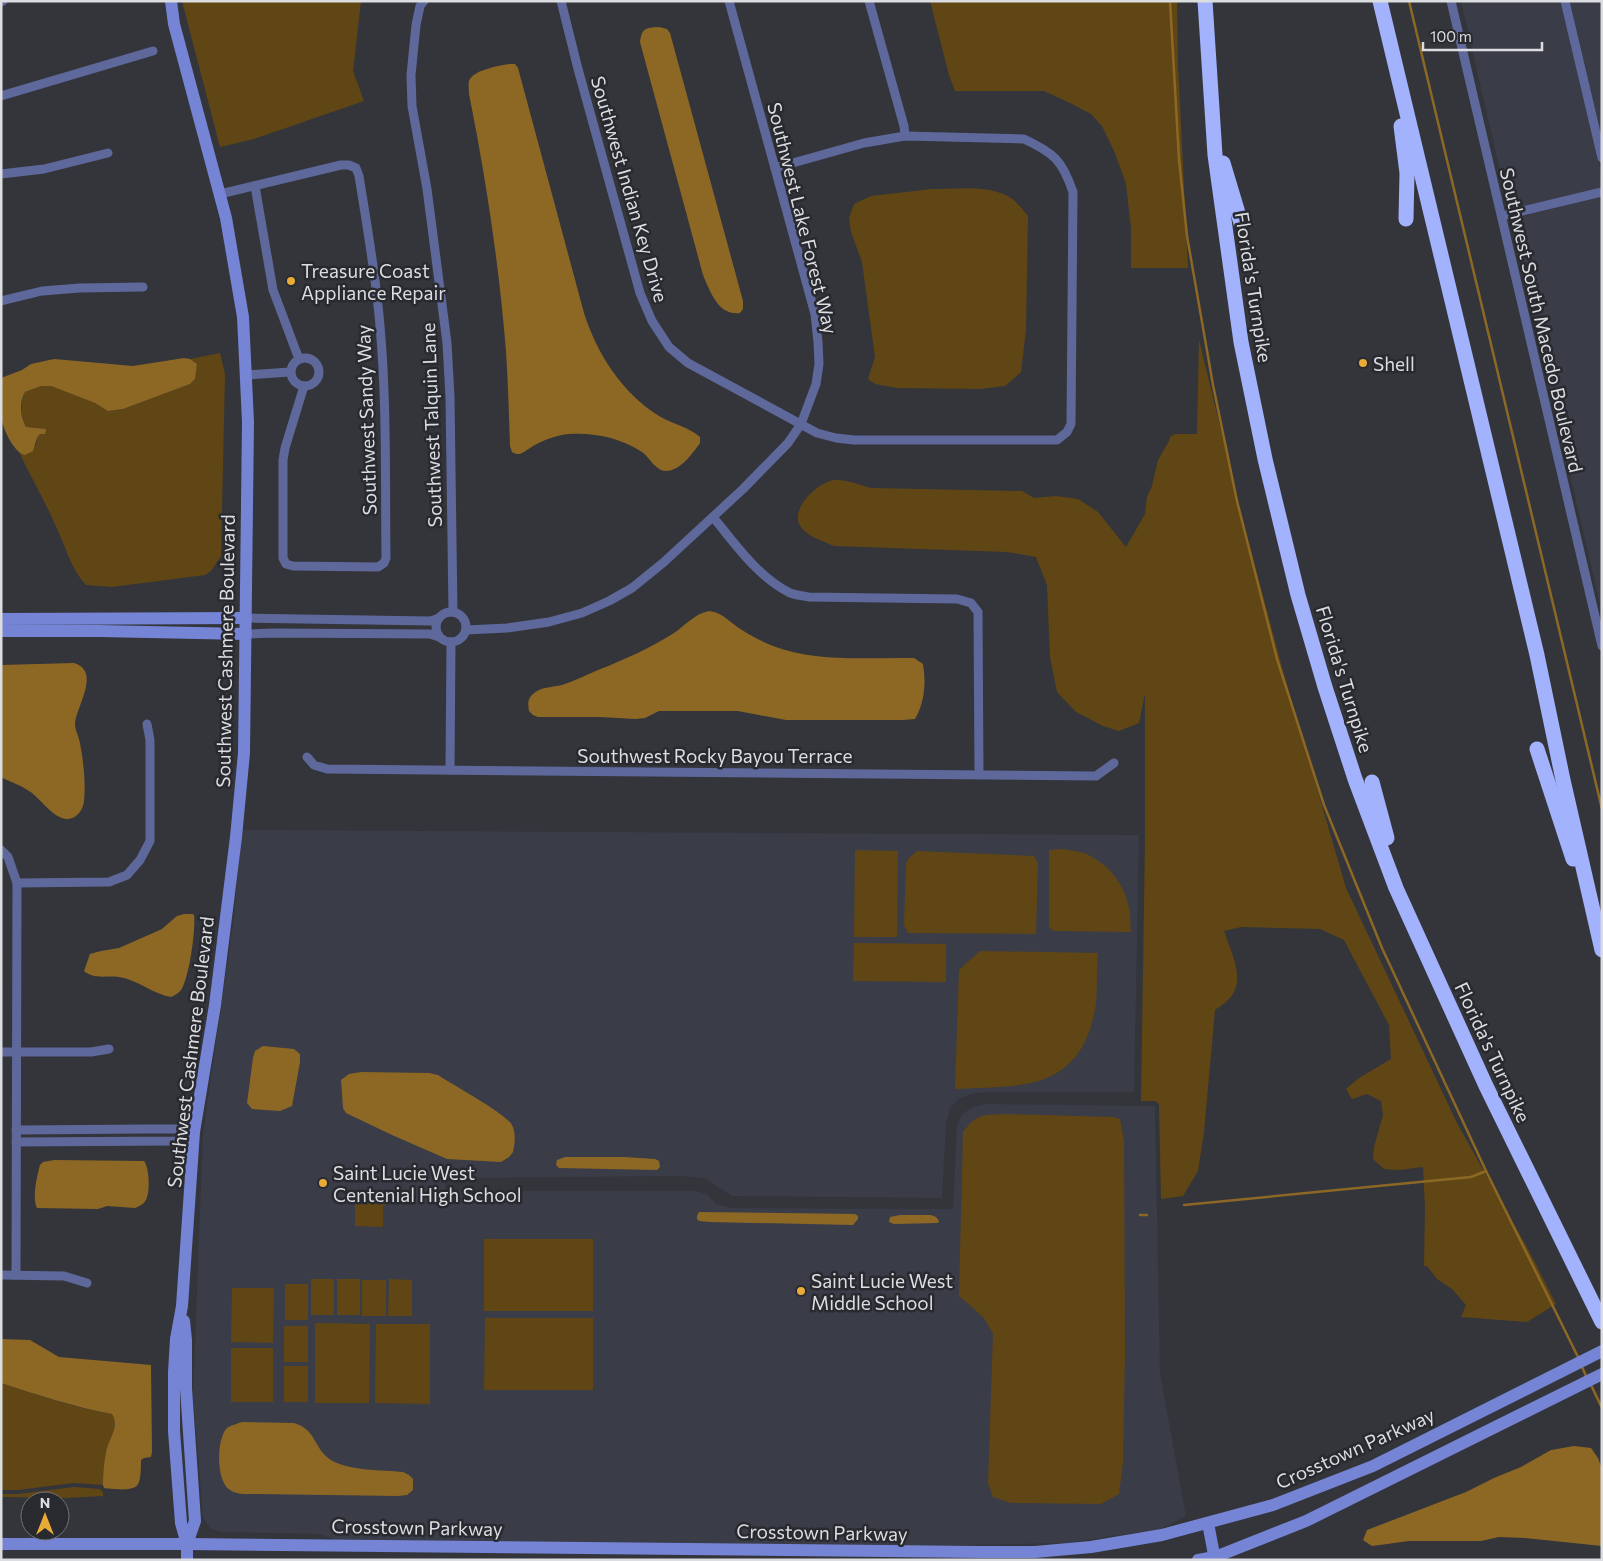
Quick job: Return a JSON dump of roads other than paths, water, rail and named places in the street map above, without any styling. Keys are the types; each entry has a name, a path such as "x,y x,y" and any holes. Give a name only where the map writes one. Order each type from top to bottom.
{"highway":[{"name":"Florida's Turnpike","path":"1206,1 1215,155 1241,342 1265,459 1296,585 1325,687 1355,778 1396,888 1486,1086 1602,1322"},
{"path":"1380,1 1535,645 1563,780 1601,945"},
{"path":"1390,46 1391,77 1402,128 1407,173 1406,219"},
{"path":"1211,102 1223,161 1241,223"},
{"path":"1537,749 1601,945"},
{"path":"1372,782 1384,830 1402,883 1412,923"}],"street":[{"name":"Southwest Cashmere Boulevard","path":"171,1 174,24 226,218 243,317 248,422 244,753 216,1005 194,1132 182,1306 186,1340 186,1388 196,1521 187,1544 187,1560"},
{"name":"Southwest Talquin Lane","path":"424,1 420,6 416,24 411,75 412,106 427,189 447,343 450,397 453,612"},
{"name":"Southwest Indian Key Drive","path":"561,1 637,283 652,321 668,348 688,363 800,424 818,433 836,438 854,440 1056,440 1067,432 1070,424 1073,192 1067,174 1057,158 1040,146 1024,139 905,136 864,143 775,168"},
{"name":"Southwest Lake Forest Way","path":"466,630 507,628 549,622 582,613 610,601 632,588 664,562 713,517 788,443 800,424 816,384 819,364 818,342 811,300 729,1"},
{"path":"869,1 902,118 905,136"},
{"name":"Southwest South Macedo Boulevard","path":"1451,1 1599,623 1602,646"},
{"path":"1566,1 1602,158"},
{"path":"1,96 153,51"},
{"path":"1,174 44,168 108,153"},
{"name":"Southwest Sandy Way","path":"220,194 341,165 349,165 356,168 359,176 373,267 380,326 385,401 386,558 384,563 378,567 293,566 286,564 283,558 283,460 304,386"},
{"path":"255,186 273,290 299,359"},
{"path":"1502,216 1602,192"},
{"path":"1,301 42,291 143,287"},
{"path":"299,359 310,359 318,370 318,378 309,386 297,384 293,381 290,372 294,363 299,359"},
{"path":"247,375 290,372"},
{"path":"713,517 747,558 775,583 791,593 809,597 957,599 970,603 978,612 979,774"},
{"path":"1,619 246,618 431,620 439,618 443,614 453,612 458,613 464,619 466,630 463,637 451,642 430,634 1,631"},
{"path":"439,618 436,628 439,637"},
{"path":"362,620 366,627 365,634"},
{"path":"450,770 451,642"},
{"path":"18,883 109,882 127,875 140,860 150,841 150,740 147,724"},
{"name":"Southwest Rocky Bayou Terrace","path":"307,757 314,765 327,769 1096,776 1114,763"},
{"path":"1,850 8,857 18,883 16,1275"},
{"path":"1,1052 91,1052 109,1049"},
{"path":"16,1130 146,1129 194,1132"},
{"path":"16,1142 177,1141 194,1132"},
{"path":"1,1275 64,1276 87,1283"},
{"name":"Crosstown Parkway","path":"1,1544 187,1544 972,1552 1035,1552 1100,1545 1162,1535 1273,1505 1373,1466 1602,1351"},
{"path":"1198,1560 1216,1559 1306,1521 1602,1374"},
{"path":"1208,1523 1216,1559"}],"waterway":[{"path":"1170,1 1179,159 1187,236 1213,385 1237,501 1277,659 1324,805 1382,948 1486,1171 1578,1357"},
{"path":"1409,1 1602,809"},
{"path":"1184,1205 1471,1177 1486,1171"},
{"path":"1140,1215 1147,1215"},
{"path":"1582,1367 1587,1378"},
{"path":"1591,1385 1602,1408"}],"place":[{"name":"Treasure Coast Appliance Repair","path":"291,281"},
{"name":"Shell","path":"1363,363"},
{"name":"Saint Lucie West Centenial High School","path":"323,1183"},
{"name":"Saint Lucie West Middle School","path":"801,1291"}]}
